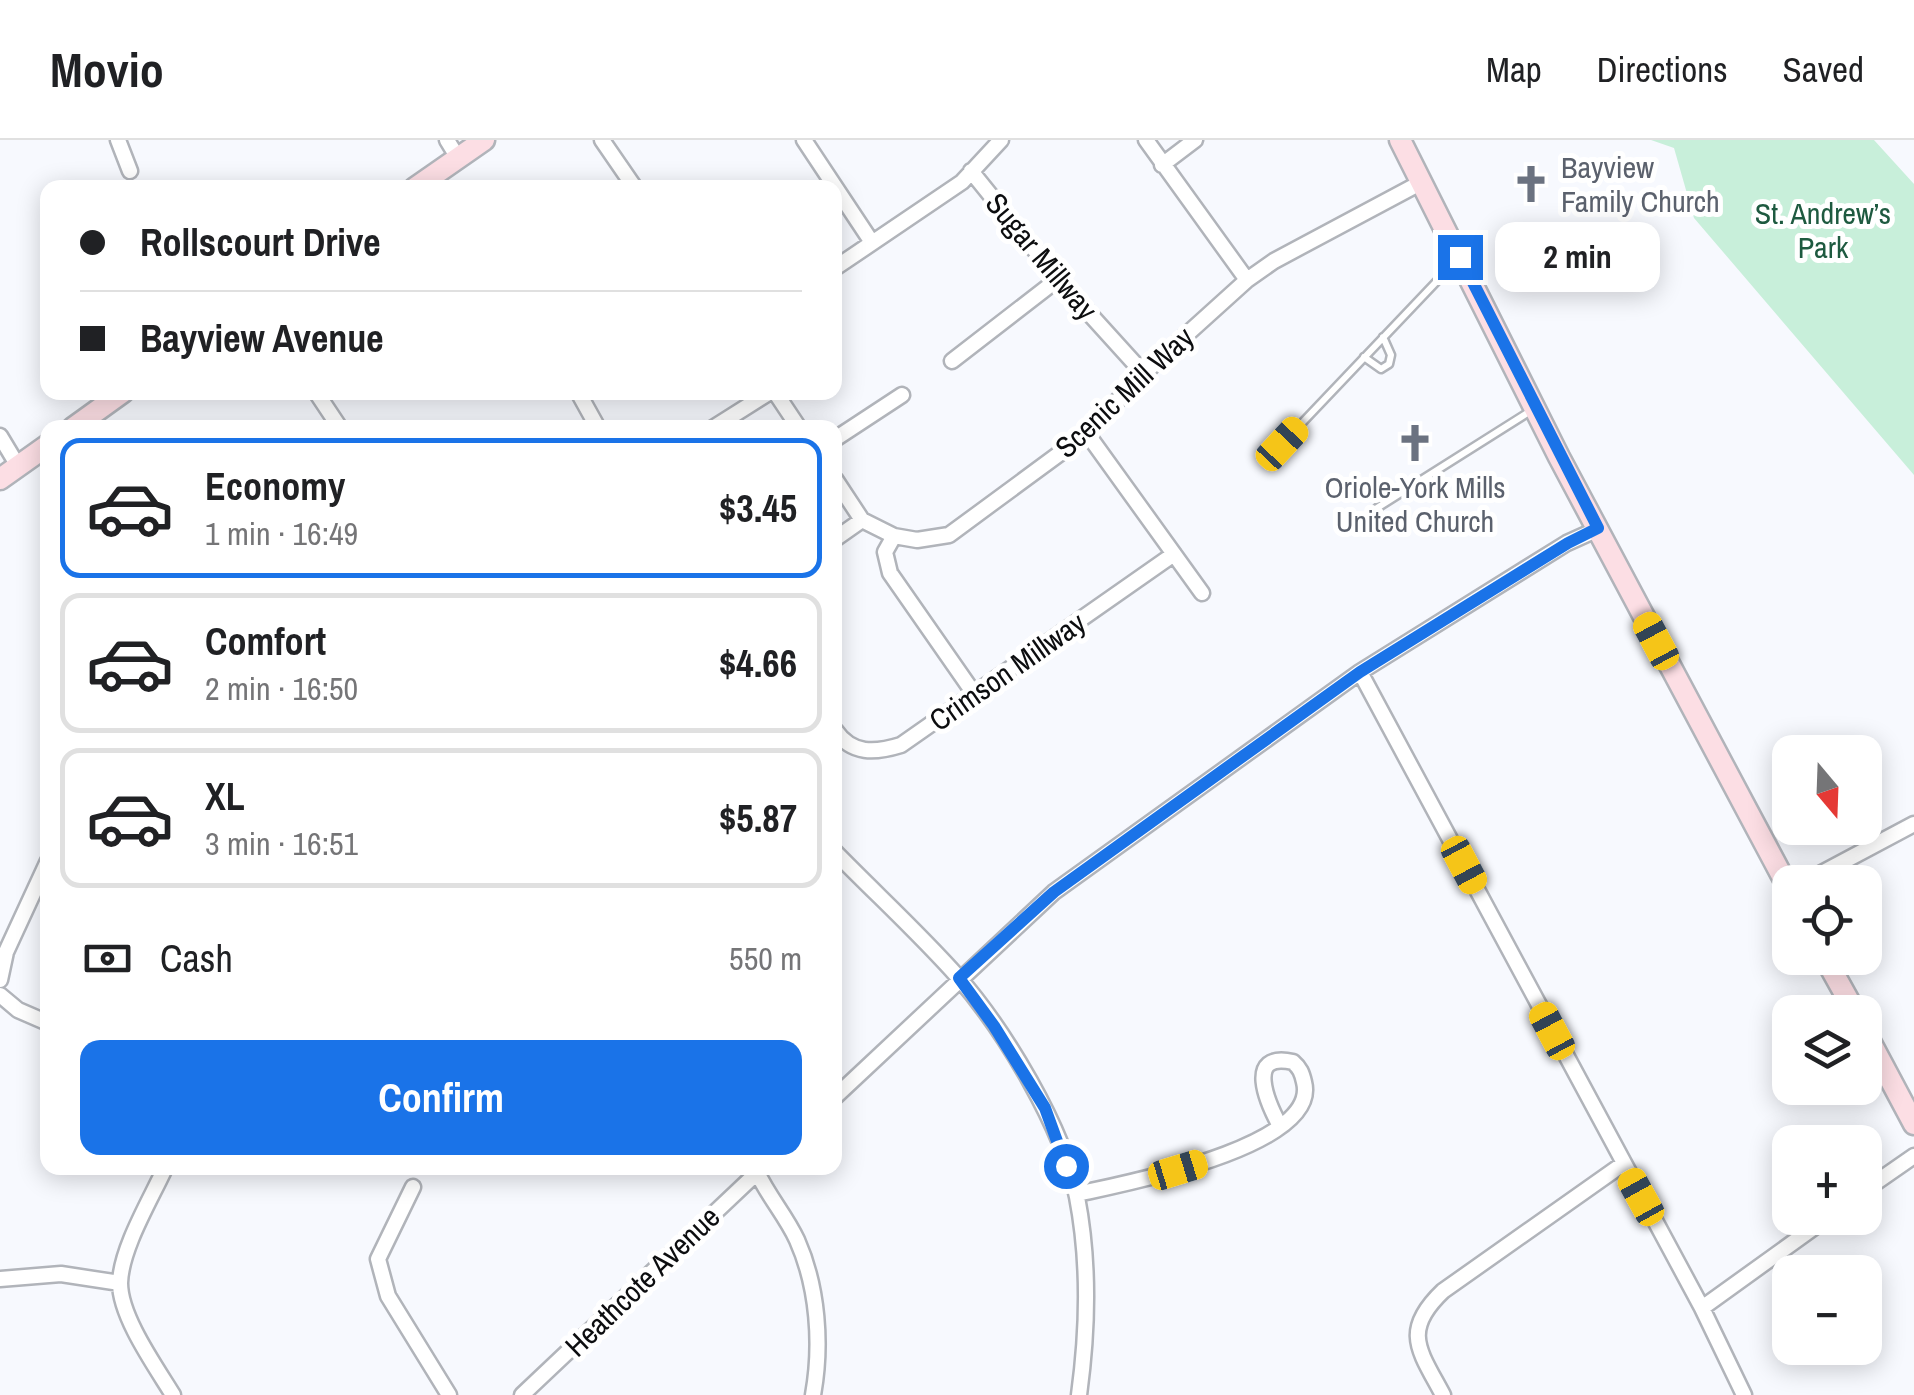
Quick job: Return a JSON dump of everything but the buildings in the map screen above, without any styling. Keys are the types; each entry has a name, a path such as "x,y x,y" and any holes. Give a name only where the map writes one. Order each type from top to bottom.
{"main road":[{"path":"423,180 452,149 484,140"},
{"path":"1400,140 1534,408 1777,865"},
{"path":"84,420 112,400"},
{"path":"9,472 40,451"},
{"path":"1882,1064 1914,1124"}],"street":[{"path":"118,140 130,171"},
{"path":"602,140 628,180"},
{"path":"804,140 831,180"},
{"path":"1146,140 1247,280"},
{"path":"1162,165 1196,140"},
{"path":"971,171 999,141"},
{"name":"Sugar Millway","path":"842,263 950,191 971,171 1058,279 1145,376"},
{"name":"Scenic Mill Way","path":"862,520 894,536 917,540 949,535 1086,432 1166,352 1247,280 1274,261 1422,182"},
{"path":"842,197 871,240"},
{"path":"952,361 1058,279"},
{"path":"842,435 902,395"},
{"path":"727,420 760,400"},
{"path":"1086,432 1202,593"},
{"path":"0,436 9,472"},
{"path":"842,490 862,520 842,534"},
{"path":"842,1090 1054,892 1360,672 1598,528"},
{"path":"894,536 885,552 890,573 975,695"},
{"name":"Crimson Millway","path":"842,739 856,748 876,753 901,745 1174,554"},
{"path":"1360,672 1702,1308 1744,1395"},
{"path":"1837,865 1914,824"},
{"path":"842,859 959,978 1045,1108 1077,1194 1087,1275 1086,1342 1079,1395"},
{"path":"0,980 6,952 40,878"},
{"path":"0,995 18,1010 40,1020"},
{"path":"1077,1194 1230,1154 1280,1126"},
{"path":"1882,1178 1914,1156"},
{"path":"1443,1395 1422,1355 1416,1329 1424,1309 1443,1291 1624,1164"},
{"path":"162,1175 130,1245 120,1284 142,1345 173,1395"},
{"name":"Heathcote Avenue","path":"522,1395 754,1175"},
{"path":"762,1175 797,1240 814,1294 819,1362 813,1395"},
{"path":"414,1187 378,1258 388,1296 449,1395"},
{"path":"1702,1308 1803,1235"},
{"path":"0,1279 62,1274 120,1284"}],"lane":[{"path":"1282,444 1460,257"},
{"path":"1364,357 1380,369 1388,364 1392,354 1383,337"},
{"path":"1378,508 1534,408"}],"green space":[{"name":"St. Andrew’s Park","path":"1651,140 1874,140 1914,184 1914,475 1694,218 1674,148"}],"place":[{"name":"Bayview Family Church","path":"1531,184"},
{"name":"Oriole-York Mills United Church","path":"1415,443"}],"route":[{"path":"1066,1166 1045,1108 959,978 1054,892 1360,672 1598,528 1460,257"}]}
